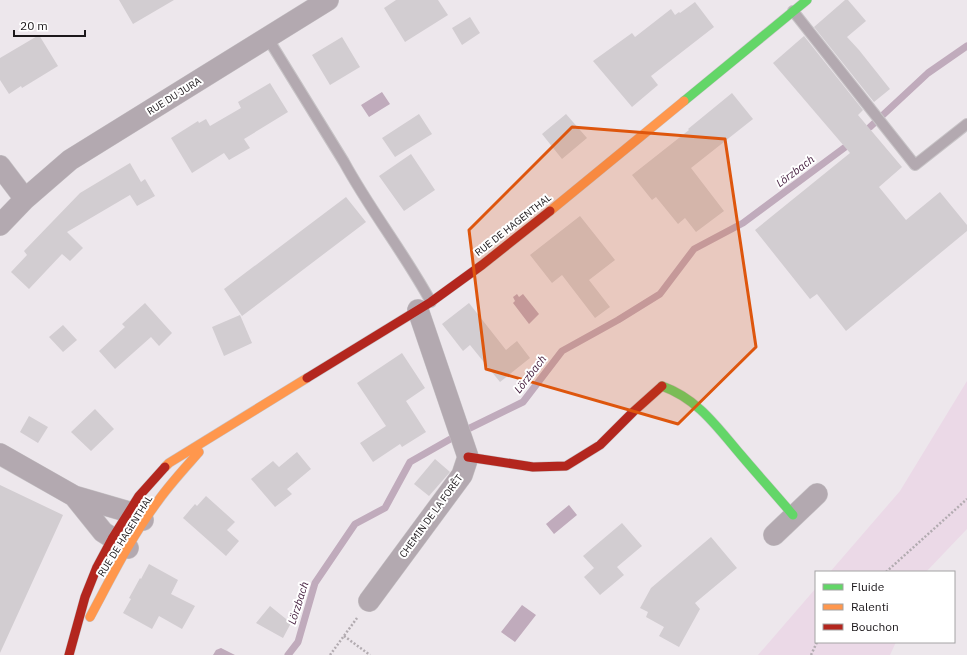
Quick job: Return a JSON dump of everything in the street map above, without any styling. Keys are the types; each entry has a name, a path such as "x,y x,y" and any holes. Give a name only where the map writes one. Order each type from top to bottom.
{"main road":[{"name":"RUE DE HAGENTHAL","path":"70,655 85,597 97,567 120,543 137,517 139,496 169,463 424,306 482,265 807,0"},
{"path":"468,457 533,467 566,466 600,445 662,386 683,395 702,409 793,515"},
{"name":"RUE DE HAGENTHAL","path":"70,655 120,543 137,517 168,488 212,437"}],"street":[{"name":"RUE DU JURA","path":"0,225 25,199 70,160 328,0"},
{"path":"0,166 25,199"},
{"path":"424,306 458,428 468,457"},
{"path":"0,454 74,496 137,517"},
{"name":"CHEMIN DE LA FORÊT","path":"369,601 462,475 468,457"},
{"path":"774,535 793,515 817,494"},
{"path":"74,496 104,532 120,543"}],"lane":[{"path":"793,11 915,165 967,124"},
{"path":"267,37 355,181 420,282 424,306"}],"path":[{"path":"887,571 967,499"},
{"path":"330,655 369,601"},
{"path":"344,636 370,655"},
{"path":"811,655 817,643"}],"highlighted area":[{"path":"572,127 725,139 756,347 678,424 486,369 469,230"}],"shaded area":[{"path":"382,92 390,104 369,117 361,105"},
{"path":"517,294 519,297 523,294 539,314 529,324 513,303 515,301 513,297"},
{"path":"967,381 967,529 927,571 831,571 900,491"},
{"path":"569,505 577,515 554,534 546,524"},
{"path":"815,589 815,643 896,643 890,655 758,655"},
{"path":"522,605 536,615 515,642 501,632"},
{"path":"221,648 235,655 213,655 216,650"}],"building":[{"path":"119,0 174,0 133,24"},
{"path":"396,0 438,0 448,15 405,42 384,8"},
{"path":"845,0 848,0 866,21 847,37 890,89 874,102 814,27"},
{"path":"695,2 714,27 651,76 658,85 632,107 593,61 632,33 635,37 671,9 675,15"},
{"path":"470,17 480,33 462,45 452,28"},
{"path":"39,35 58,66 22,88 21,86 9,94 0,80 0,58"},
{"path":"804,36 863,110 858,115 902,167 879,187 906,220 940,192 967,225 967,231 846,331 817,294 810,299 755,230 850,153 773,63"},
{"path":"342,37 360,67 330,85 312,55"},
{"path":"270,83 288,112 244,139 250,148 229,160 224,153 192,173 171,138 198,121 199,123 206,119 210,126 241,108 238,102"},
{"path":"732,93 753,119 691,168 724,211 696,232 685,218 678,224 656,197 652,200 632,175 689,130 688,129"},
{"path":"419,114 432,134 395,157 382,138"},
{"path":"566,114 587,138 562,159 542,134"},
{"path":"411,154 435,190 404,211 379,176"},
{"path":"130,163 141,182 145,179 155,196 137,206 130,195 67,232 83,248 70,261 62,254 29,289 11,272 27,255 24,251 80,193"},
{"path":"346,197 366,222 242,316 224,289"},
{"path":"580,216 615,260 589,280 610,307 595,318 562,275 552,283 530,255"},
{"path":"145,303 172,333 159,346 151,337 115,369 99,351 125,327 122,324"},
{"path":"469,303 506,350 517,341 530,358 500,382 470,345 463,351 442,324"},
{"path":"240,315 252,343 224,356 212,327"},
{"path":"63,325 77,340 63,352 49,337"},
{"path":"402,353 425,388 406,401 426,432 402,447 400,444 373,462 360,443 386,426 357,383"},
{"path":"95,409 114,429 91,451 71,432"},
{"path":"29,416 48,427 38,443 20,432"},
{"path":"297,452 311,469 287,489 292,494 275,507 251,479 273,461 279,467"},
{"path":"435,459 450,472 429,496 414,484"},
{"path":"0,485 63,515 0,653"},
{"path":"206,496 235,522 227,530 239,541 226,556 183,518 195,504 197,506"},
{"path":"622,523 642,546 617,567 624,575 600,595 584,577 594,568 583,556"},
{"path":"711,537 737,568 695,603 700,609 679,647 659,636 664,627 646,617 648,612 640,608 651,588"},
{"path":"149,564 178,580 171,594 195,606 182,629 159,616 152,629 123,613 131,599 129,598"},
{"path":"270,606 291,623 283,638 256,623"}],"waterway":[{"path":"870,127 928,73 967,46"},
{"name":"Lörzbach","path":"288,655 298,642 315,583 355,524 385,508 410,462 468,429 523,402 562,351 618,320 660,294 694,249 743,223 844,148"}],"traffic: fast":[{"path":"684,101 807,0"},
{"path":"662,386 686,398 706,415 793,515"}],"traffic: slow":[{"path":"550,211 684,101"},
{"path":"165,467 169,463 307,378"},
{"path":"90,617 122,558 148,515 168,488 199,452"}],"traffic: jam":[{"path":"307,378 431,302 482,265 550,211"},
{"path":"468,457 533,467 566,466 600,445 662,386"},
{"path":"69,655 85,597 97,567 112,539 139,496 165,467"}]}
